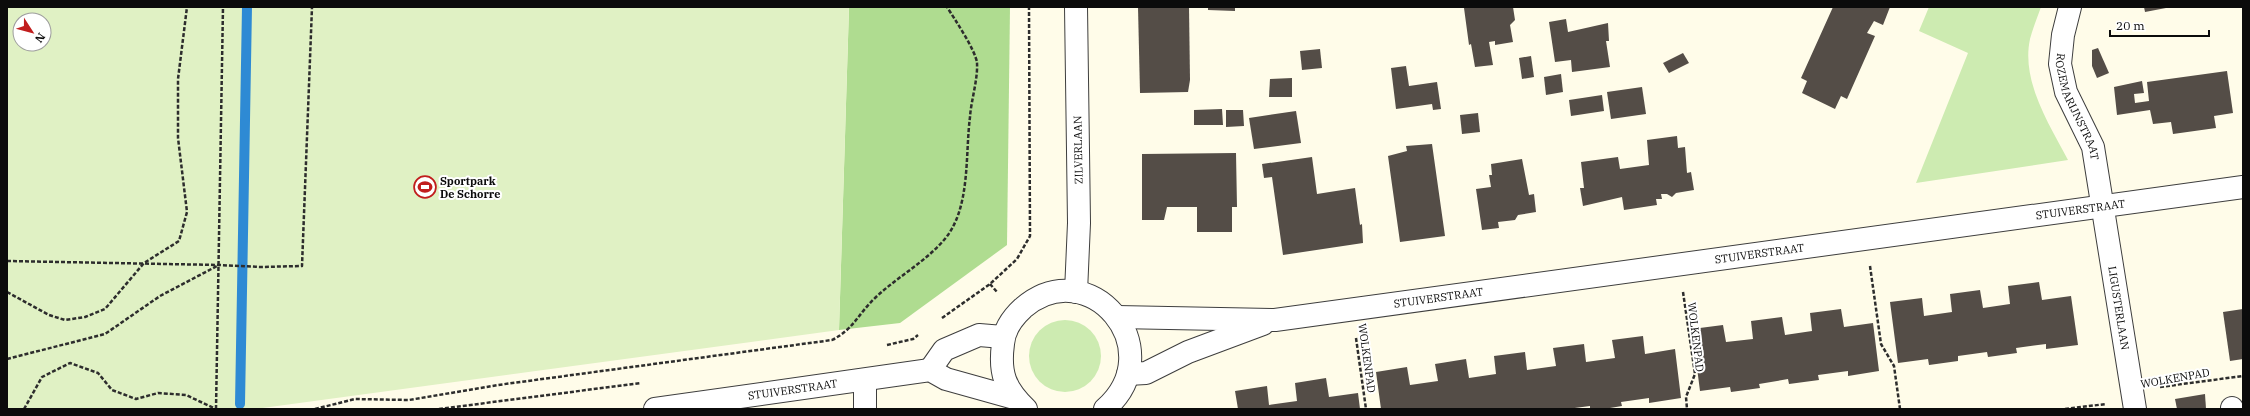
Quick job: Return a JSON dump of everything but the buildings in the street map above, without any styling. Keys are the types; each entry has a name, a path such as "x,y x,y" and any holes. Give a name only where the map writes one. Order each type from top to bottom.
{"street":[{"name":"ZILVERLAAN","path":"1076,7 1079,223 1076,292"},
{"name":"ROZEMARIJNSTRAAT","path":"2070,7 2063,35 2060,64 2066,92 2093,147 2102,206"},
{"name":"STUIVERSTRAAT","path":"1117,316 1275,320 1679,266 2243,187"},
{"name":"LIGUSTERLAAN","path":"2102,206 2133,402"},
{"path":"1020,403 1005,381 1000,362 1003,337 1016,314 1043,295 1060,292 1076,292 1091,297 1106,305 1117,316 1125,330 1130,346 1126,383 1105,409"},
{"name":"STUIVERSTRAAT","path":"1128,374 1146,373 1188,352 1275,320"},
{"path":"1003,337 979,335 944,350 930,370 946,379 1020,403"},
{"name":"STUIVERSTRAAT","path":"655,409 930,370"},
{"path":"865,380 865,409"}],"path":[{"path":"7,292 49,315 65,320 85,317 105,309 144,263 179,241 186,212 178,131 178,79 187,7"},
{"path":"24,409 42,377 70,363 98,373 112,390 136,399 158,393 186,395 216,409 224,7"},
{"path":"7,261 219,265 261,268 302,266 312,7"},
{"path":"315,409 355,399 409,400 498,385 832,340 846,333 874,299 920,263 945,239 959,212 968,159 968,131 977,62 960,27 947,7"},
{"path":"939,320 990,284 1017,259 1030,236 1029,7"},
{"path":"1866,240 1881,344 1894,366 1900,409"},
{"path":"7,359 105,334 160,296 219,265"},
{"name":"WOLKENPAD","path":"1679,266 1695,374 1686,397 1687,409"},
{"name":"WOLKENPAD","path":"1352,309 1366,409"},
{"path":"883,346 913,339 920,334"},
{"name":"WOLKENPAD","path":"2065,409 2110,403 2133,402 2159,387 2243,376"},
{"path":"439,409 642,383"}],"green space":[{"name":"Sportpark De Schorre","path":"7,7 849,7 839,330 255,409 7,409"},
{"path":"849,7 1010,7 1007,245 900,323 839,330"},
{"path":"1929,7 2041,7 2030,39 2028,55 2029,71 2038,102 2068,160 1916,183 1968,53 1919,31"},
{"path":"1058,320 1072,320 1091,330 1101,349 1101,363 1091,382 1072,392 1058,392 1039,382 1029,363 1029,349 1039,330"}],"waterway":[{"path":"240,404 247,7"}],"place":[{"name":"Sportpark De Schorre","path":"425,187"}]}
